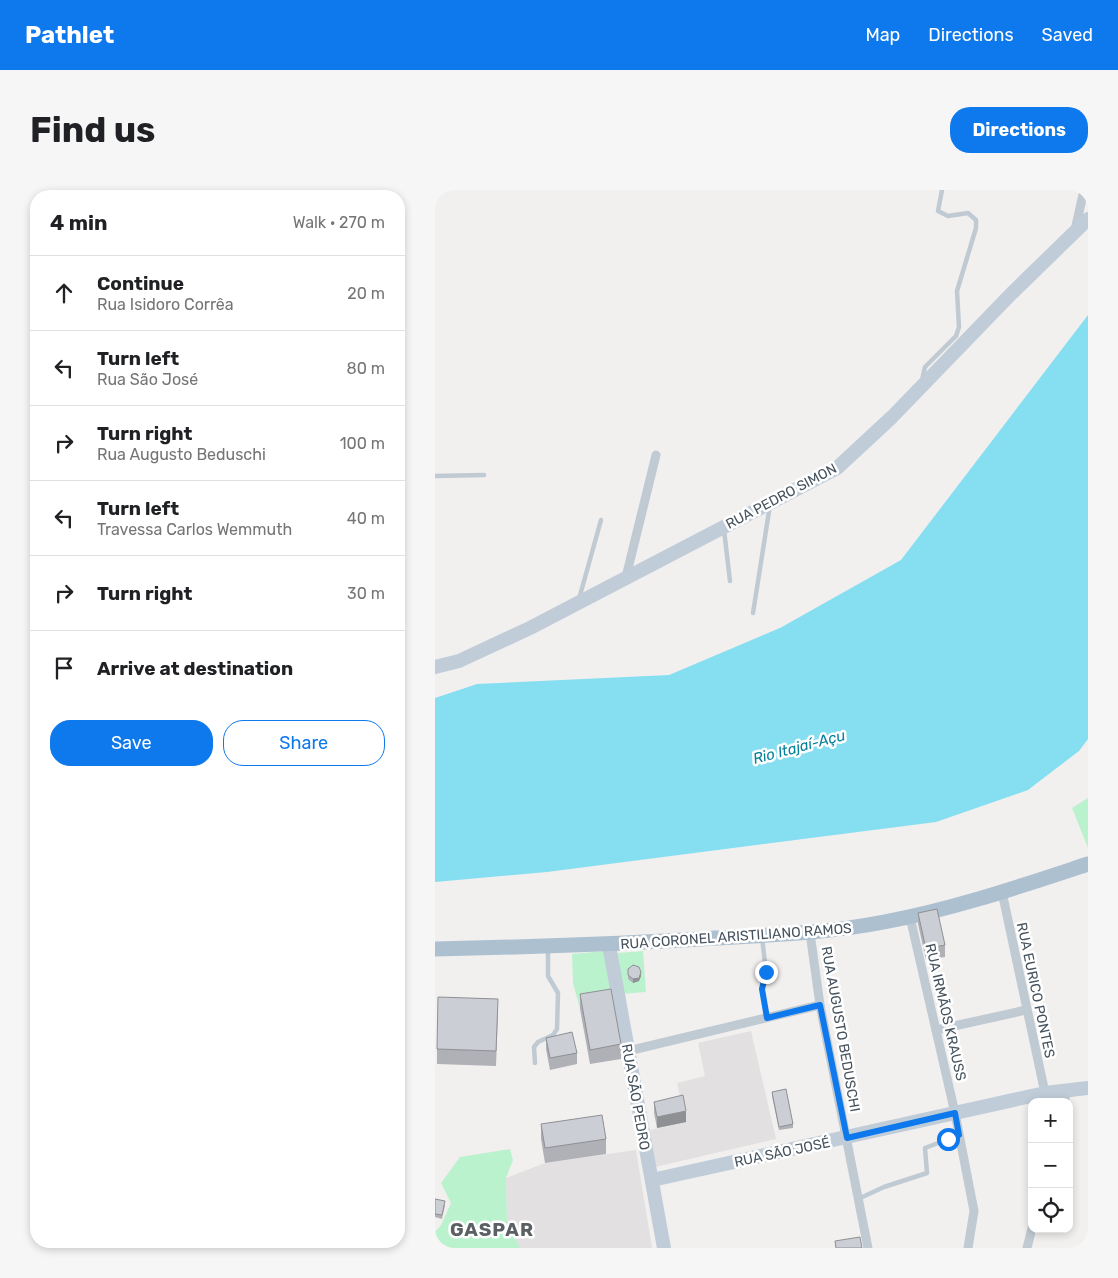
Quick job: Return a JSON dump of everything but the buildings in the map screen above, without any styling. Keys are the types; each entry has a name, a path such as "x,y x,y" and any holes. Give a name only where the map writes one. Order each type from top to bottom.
{"main road":[{"name":"RUA CORONEL ARISTILIANO RAMOS","path":"435,949 609,945 810,933 910,917 1002,892 1088,864"}],"street":[{"path":"1074,233 1084,190"},
{"name":"RUA PEDRO SIMON","path":"435,666 459,660 578,603 837,468 921,387 1011,294 1088,219"},
{"path":"626,577 656,455"},
{"name":"RUA EURICO PONTES","path":"1002,892 1045,1093"},
{"name":"RUA IRMÃOS KRAUSS","path":"910,917 955,1113 974,1211 968,1248"},
{"name":"RUA AUGUSTO BEDUSCHI","path":"810,933 820,1005 868,1248"},
{"name":"RUA SÃO PEDRO","path":"609,945 664,1248"},
{"path":"627,1051 820,1005"},
{"path":"936,1030 1026,1010"},
{"name":"RUA SÃO JOSÉ","path":"652,1180 1045,1093 1065,1096 1088,1088"},
{"path":"1027,1248 1031,1233"}],"lane":[{"path":"921,387 925,367 956,336 959,327 957,291 977,228 976,220 967,213 948,216 938,211 941,190"},
{"path":"435,476 484,475"},
{"path":"753,613 770,504"},
{"path":"578,603 601,520"},
{"path":"724,526 730,581"},
{"path":"762,936 766,972 762,989 767,1018"},
{"path":"535,1063 534,1048 538,1042 553,1035 557,1029 558,993 548,976 548,946"},
{"path":"858,1199 884,1187 927,1173 925,1148 959,1135"}],"shaded area":[{"path":"751,1031 776,1139 655,1167 646,1131 686,1122 677,1083 705,1076 698,1043"},
{"path":"636,1150 652,1248 519,1248 507,1221 506,1178 545,1163"}],"green space":[{"path":"1088,798 1088,848 1072,808"},
{"path":"607,951 613,1003 580,1009 573,983 572,954"},
{"path":"643,951 646,992 621,994 618,953"},
{"path":"510,1149 513,1160 506,1178 507,1221 520,1248 435,1248 435,1232 441,1225 451,1203 441,1183 460,1157"}],"water":[{"name":"Rio Itajaí-Açu","path":"1088,315 1088,739 1079,751 1028,790 936,822 547,872 435,882 435,698 477,684 669,675 780,628 901,560"}],"district":[{"name":"GASPAR","path":"492,1229"}],"route":[{"path":"766,972 762,989 767,1018 820,1005 847,1138 955,1113 959,1135 948,1139"}]}
